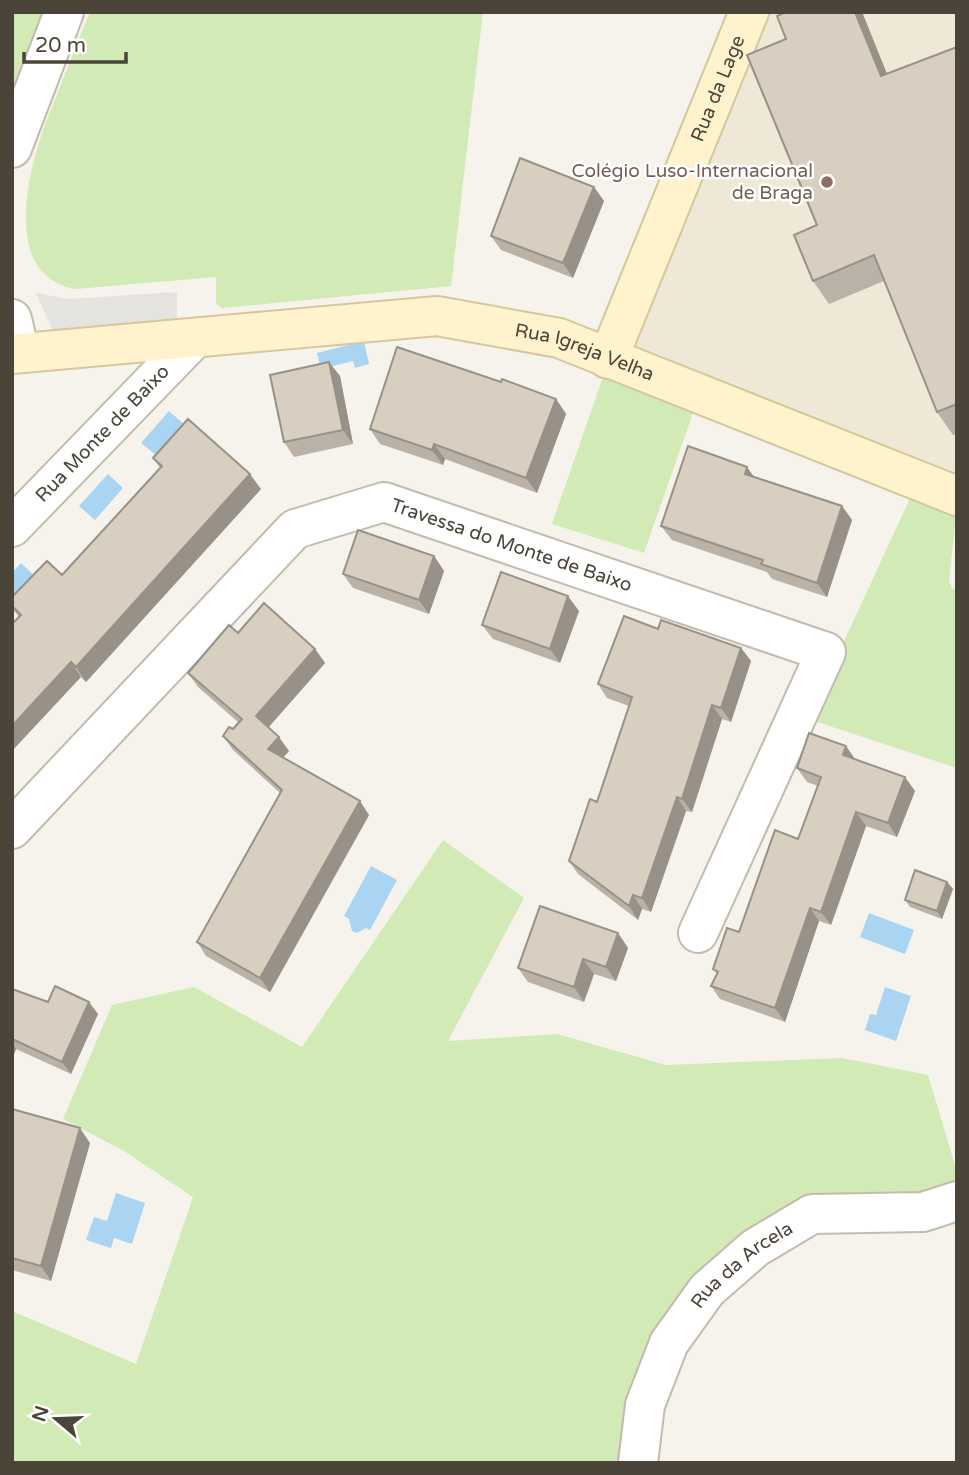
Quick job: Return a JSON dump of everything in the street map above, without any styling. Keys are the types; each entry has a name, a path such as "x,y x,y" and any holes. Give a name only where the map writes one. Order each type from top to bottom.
{"street":[{"path":"12,148 64,12"},
{"name":"Rua da Lage","path":"608,359 749,12"},
{"name":"Rua Igreja Velha","path":"15,342 193,340 437,316 559,338 957,496"},
{"name":"Rua Monte de Baixo","path":"12,527 193,340"},
{"name":"Travessa do Monte de Baixo","path":"12,829 295,529 384,502 826,652 698,933"},
{"name":"Rua da Arcela","path":"638,1463 645,1405 669,1343 707,1290 755,1248 812,1214 923,1212 957,1201"}],"shaded area":[{"name":"Colégio Luso-Internacional de Braga","path":"768,12 957,12 957,481 625,352"},
{"path":"177,292 177,320 54,334 36,293 69,299"}],"green space":[{"path":"12,12 49,12 12,111"},
{"path":"90,12 483,12 451,286 222,308 216,304 216,277 76,289 52,280 37,264 28,242 28,189 41,135"},
{"path":"603,377 693,413 644,553 552,524"},
{"path":"913,492 957,507 949,580 952,589 957,588 957,768 808,719"},
{"path":"443,840 524,898 448,1041 557,1034 666,1065 842,1058 928,1075 957,1172 957,1193 800,1203 699,1283 625,1463 12,1463 12,1311 136,1364 193,1197 124,1151 63,1119 112,1005 194,987 302,1047"}],"water":[{"path":"364,341 369,364 355,368 353,361 321,369 317,353"},
{"path":"169,411 185,425 157,456 141,443"},
{"path":"108,474 123,488 95,520 79,506"},
{"path":"21,563 39,580 12,609 12,573"},
{"path":"371,866 397,880 370,930 366,928 357,933 352,931 349,919 344,916"},
{"path":"869,913 914,930 905,954 860,937"},
{"path":"885,987 911,996 896,1041 865,1030 870,1014 876,1015"},
{"path":"116,1193 145,1203 132,1244 114,1238 111,1248 86,1240 94,1217 107,1221"}],"building":[{"path":"786,12 855,12 881,76 957,47 957,404 937,412 874,255 813,281 794,235 817,225 747,55 786,39 777,16"},
{"path":"520,158 594,187 563,263 491,236"},
{"path":"397,347 501,382 502,379 556,399 526,478 434,444 432,450 370,429"},
{"path":"329,362 343,430 284,442 270,375"},
{"path":"188,419 250,474 76,667 71,662 12,726 12,624 21,615 12,606 12,597 47,561 62,575 162,466 153,458"},
{"path":"688,446 747,467 745,474 842,506 817,583 761,564 763,560 661,526"},
{"path":"358,530 434,556 419,600 343,574"},
{"path":"501,572 568,596 550,649 482,625"},
{"path":"264,603 315,649 256,716 279,737 268,749 360,801 260,978 197,942 282,790 223,736 229,727 233,729 242,719 188,673 229,625 238,633"},
{"path":"624,616 658,629 661,620 741,648 721,708 712,705 682,799 677,797 642,898 633,895 629,906 569,861 590,799 597,802 632,697 598,684"},
{"path":"809,733 846,746 843,755 905,777 888,823 856,812 821,912 810,908 775,1008 711,986 718,972 713,969 727,928 739,932 775,830 798,839 821,777 797,768"},
{"path":"915,870 947,882 937,911 905,900"},
{"path":"540,906 618,933 606,967 583,959 574,987 518,968"},
{"path":"55,986 89,1002 62,1062 12,1039 12,989 48,1002"},
{"path":"12,1109 80,1128 41,1266 12,1258"}],"place":[{"name":"Colégio Luso-Internacional de Braga","path":"827,182"}]}
